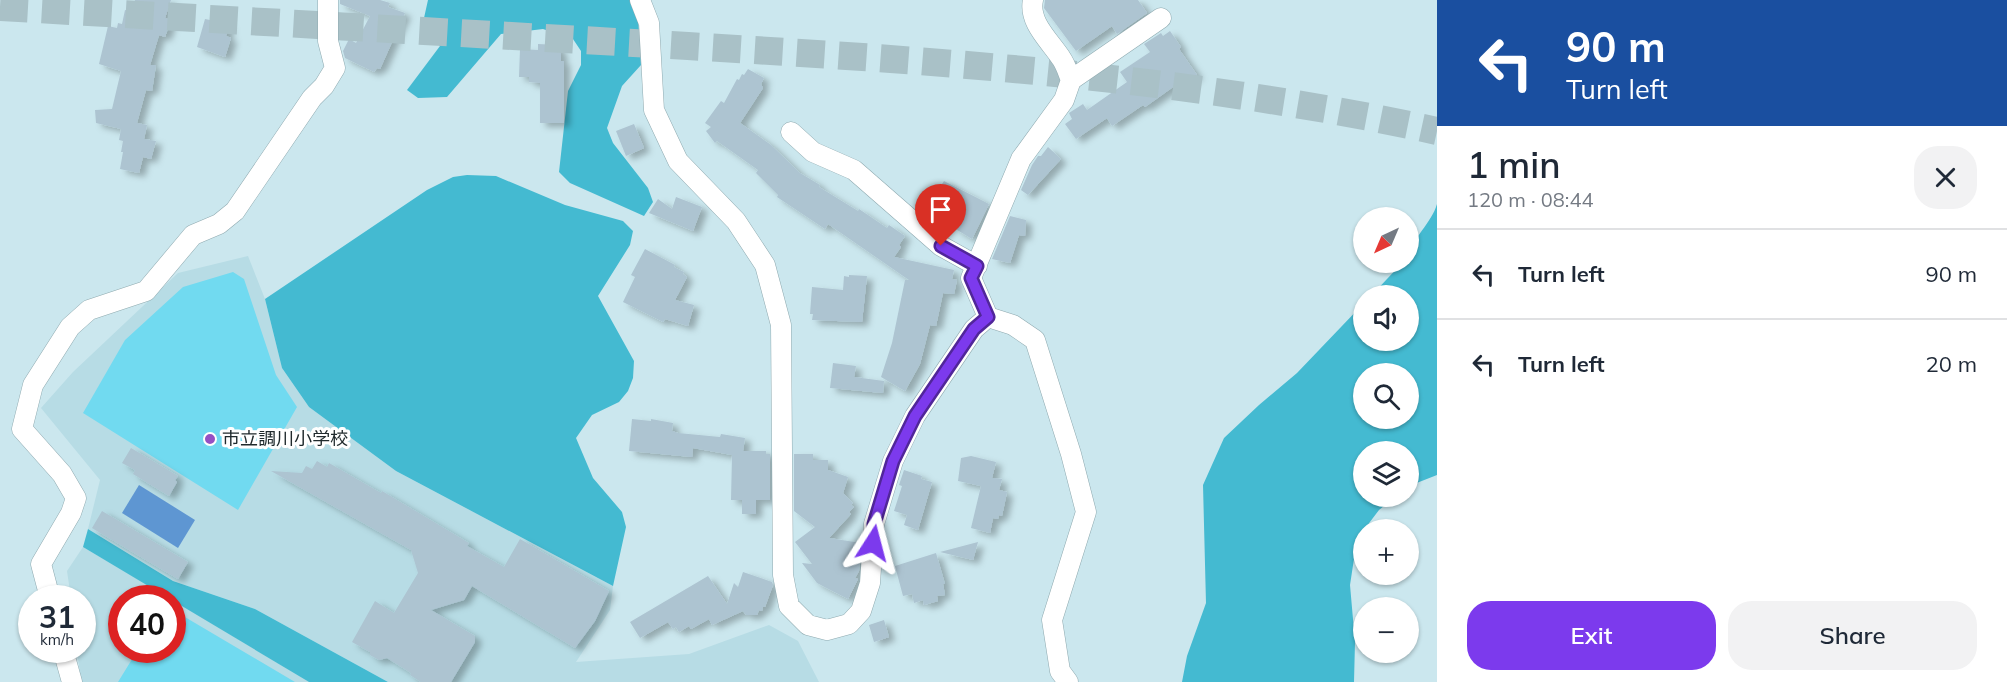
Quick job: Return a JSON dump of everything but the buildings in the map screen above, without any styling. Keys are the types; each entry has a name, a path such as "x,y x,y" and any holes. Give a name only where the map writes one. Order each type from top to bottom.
{"street":[{"path":"46,585 40,564 71,513 75,498 62,474 22,429 33,384 70,327 89,310 146,291 193,235 219,224 235,211 335,68 328,40 328,0"},
{"path":"640,0 649,23 654,110 678,161 736,221 765,265 781,325 783,575 789,606 808,625 827,630 849,624 861,611 870,583 874,524 893,461 915,416 974,329 988,317"},
{"path":"1033,0 1031,8 1041,32 1063,60 1071,80"},
{"path":"1068,682 1060,671 1052,620 1086,512 1071,454 1035,340 1013,325 988,317 971,278 1021,159 1064,100 1071,80 1161,18"},
{"path":"791,132 813,152 854,170 941,246 977,266"},
{"path":"67,663 72,682"}],"shaded area":[{"path":"428,0 637,0 641,65 622,86 607,128 613,143 648,188 653,202 644,216 570,183 559,172 568,91 581,65 581,51 573,39 543,29 501,34 447,97 418,98 407,90 440,46 422,27"},
{"path":"496,176 565,205 623,221 633,231 630,245 598,296 634,361 633,378 628,391 619,402 592,415 576,438 593,478 622,512 626,527 613,586 396,471 309,407 282,368 265,299 427,190 453,177"},
{"path":"1437,204 1437,475 1419,482 1419,441 1353,441 1353,507 1383,507 1372,519 1353,519 1353,565 1350,585 1354,682 1182,682 1187,656 1206,603 1203,485 1224,438 1297,373 1353,314 1353,351 1419,351 1419,285 1381,285 1393,273 1419,273 1419,236"},
{"name":"市立調川小学校","path":"248,256 265,299 282,368 309,407 396,471 613,586 610,610 576,662 689,654 769,625 798,641 819,682 388,682 255,609 173,581 88,529 100,480 41,408 73,372 178,273"},
{"path":"233,272 244,279 276,375 297,407 238,510 83,413 125,340 183,287"},
{"path":"139,485 195,520 178,548 122,513"},
{"path":"88,529 173,581 185,585 147,585 83,547"},
{"path":"83,547 148,585 108,585 108,663 186,663 186,608 309,682 81,682 79,663 96,663 96,585 69,585 67,571"},
{"path":"186,585 255,609 388,682 309,682 186,609"},
{"path":"186,618 295,682 118,682 130,663 186,663"}],"tunnel":[{"path":"0,7 688,46 970,65 1158,84 1251,97 1344,112 1437,131"}],"place":[{"name":"市立調川小学校","path":"210,439"}],"route":[{"path":"873,543 874,524 893,461 915,416 974,329 988,317 971,278 977,266 941,246"}]}
